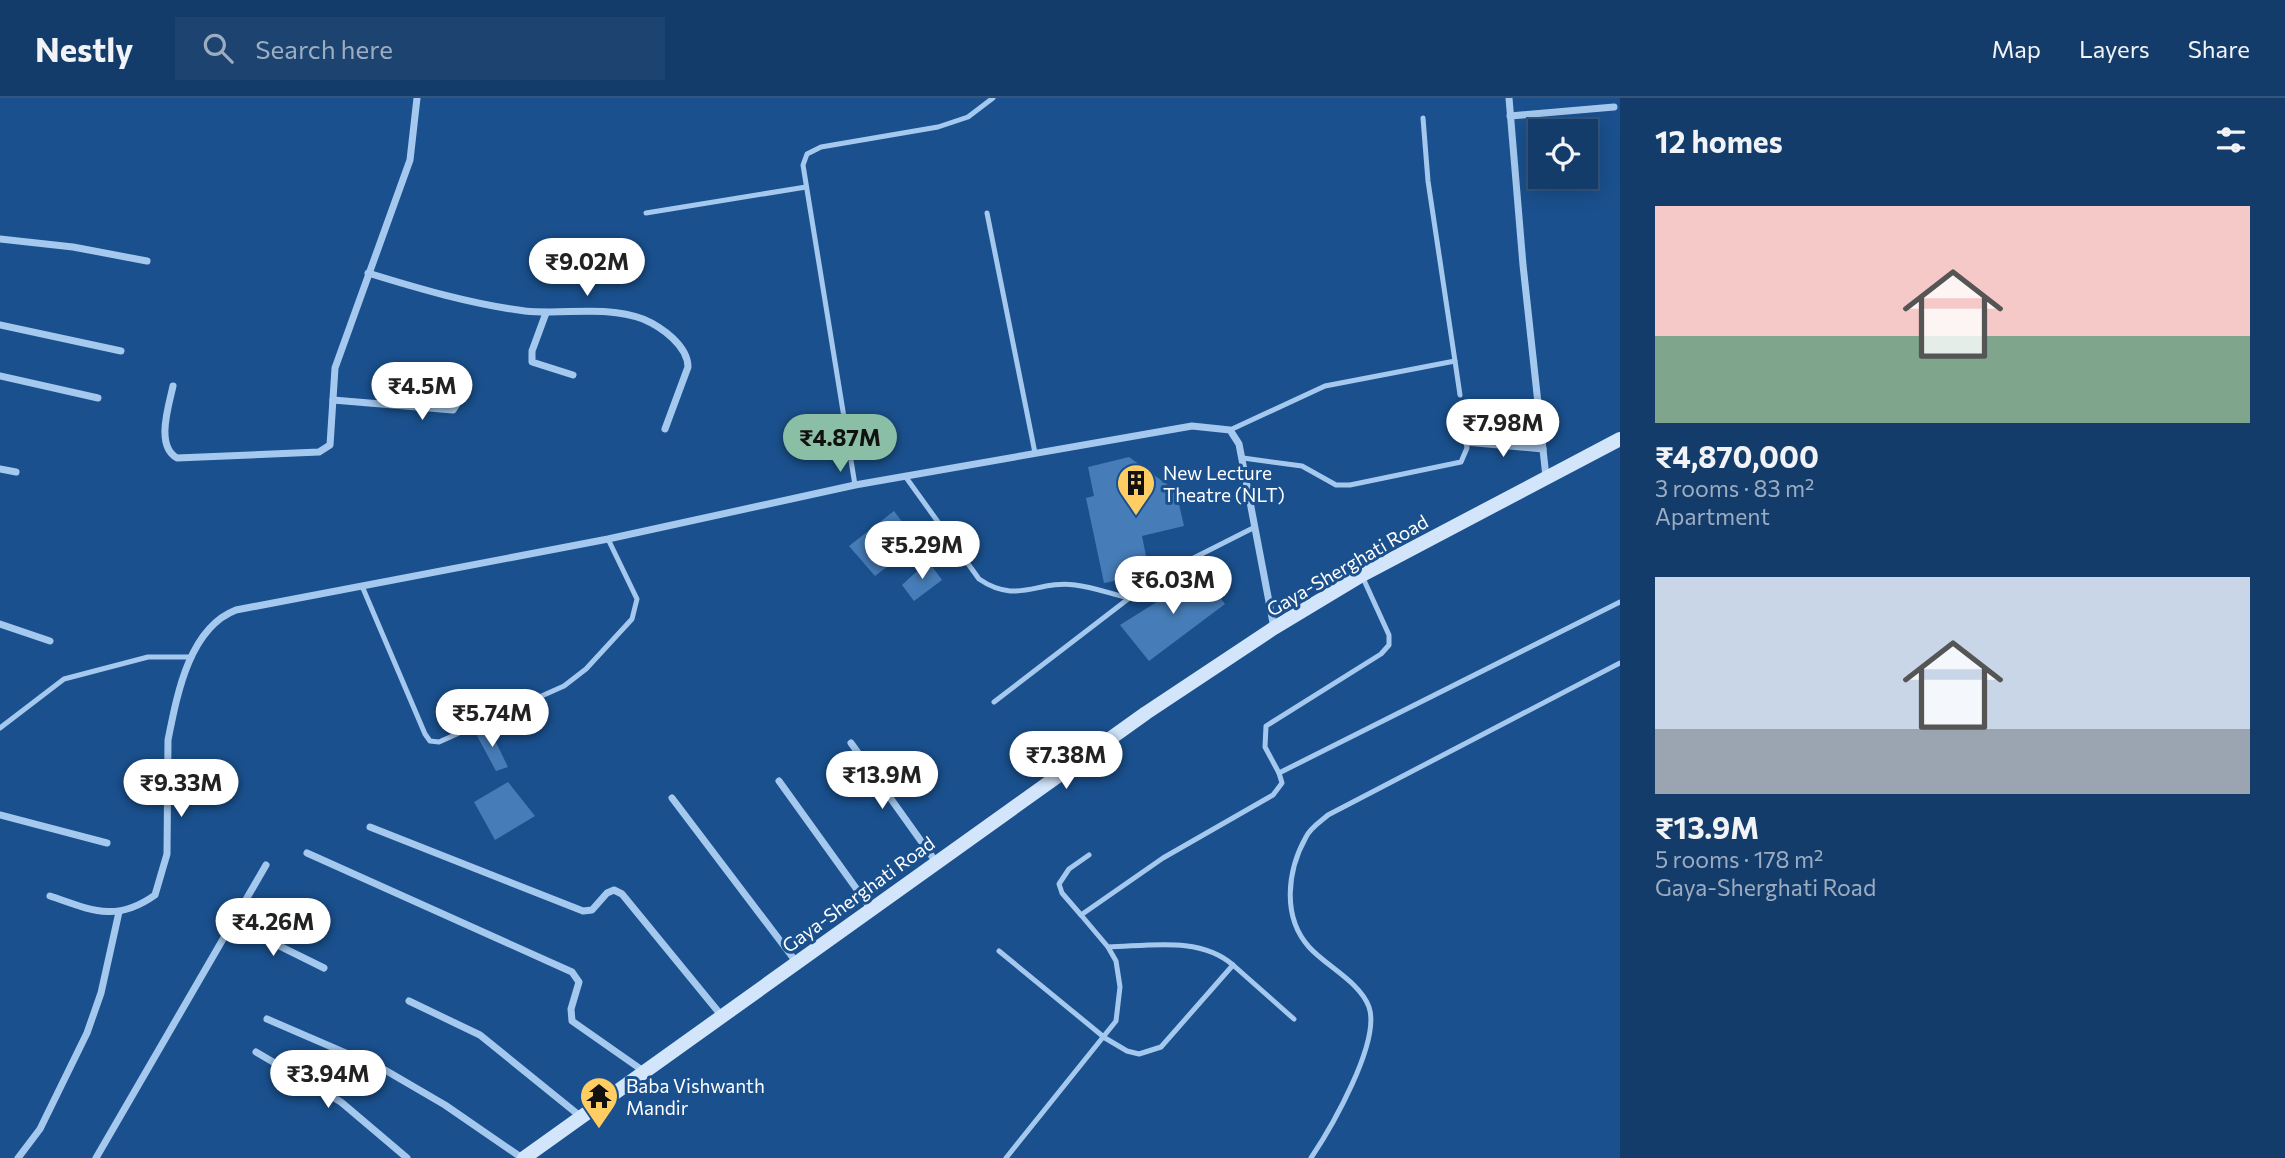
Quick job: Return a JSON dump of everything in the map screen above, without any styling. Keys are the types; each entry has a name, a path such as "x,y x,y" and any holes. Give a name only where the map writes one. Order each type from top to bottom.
{"main road":[{"name":"Gaya-Sherghati Road","path":"523,1158 642,1070 797,963 1146,713 1274,628 1362,575 1620,440"}],"street":[{"path":"173,386 165,435 170,452 177,458 326,450 332,438 335,368 410,160 417,98"},
{"path":"1509,98 1546,478"},
{"path":"1510,116 1614,107"},
{"path":"0,239 73,247 147,261"},
{"path":"368,273 447,297 546,313 621,313 657,326 685,350 688,367 664,429"},
{"path":"546,313 532,351 532,362 573,375"},
{"path":"0,326 121,351"},
{"path":"333,400 453,410 460,399 464,373"},
{"path":"0,376 98,398"},
{"path":"50,896 98,912 119,912 155,895 167,854 168,740 192,657 212,623 224,614 608,539 855,485 1192,426 1230,430 1239,444 1274,628"},
{"path":"1466,442 1543,449"},
{"path":"0,469 16,471"},
{"path":"0,624 50,641"},
{"path":"851,743 936,862"},
{"path":"779,781 871,909"},
{"path":"672,798 797,963"},
{"path":"0,815 107,843"},
{"path":"370,827 583,911 592,910 607,893 614,890 622,894 721,1015"},
{"path":"307,853 572,972 579,982 571,1009 572,1021 642,1070"},
{"path":"96,1158 266,865"},
{"path":"18,1158 40,1129 88,1033 101,993 119,912"},
{"path":"233,923 324,968"},
{"path":"409,1001 480,1035 580,1116"},
{"path":"267,1019 395,1075 523,1158"},
{"path":"256,1052 341,1102 407,1158"}],"lane":[{"path":"855,485 803,165 807,154 821,147 938,127 968,117 993,98"},
{"path":"1423,118 1428,181 1460,395"},
{"path":"646,213 806,187"},
{"path":"987,213 1035,453"},
{"path":"1230,430 1325,386 1455,361"},
{"path":"1243,458 1302,466 1336,485 1350,485 1452,466 1465,456 1463,422"},
{"path":"905,476 979,579 992,588 1012,593 1073,584 1129,598"},
{"path":"995,702 1158,576 1253,528"},
{"path":"362,586 425,734 430,741 439,743 564,686 586,669 632,619 637,600 608,539"},
{"path":"1081,915 1163,858 1273,795 1282,783 1265,747 1266,726 1381,654 1389,645 1389,635 1362,575"},
{"path":"1279,774 1620,602"},
{"path":"0,728 64,679 148,657 192,657"},
{"path":"1311,1158 1365,1053 1372,1028 1369,1006 1359,993 1308,946 1293,921 1289,892 1296,860 1307,835 1328,815 1620,663"},
{"path":"1006,1158 1105,1038 1116,1021 1120,1007 1116,961 1108,947 1062,893 1059,884 1069,869 1089,855"},
{"path":"1108,947 1194,946 1220,954 1294,1019"},
{"path":"999,950 1105,1038 1126,1051 1152,1052 1161,1046 1233,965"}],"building":[{"name":"New Lecture Theatre (NLT)","path":"1129,457 1176,491 1184,526 1142,536 1147,561 1123,566 1126,579 1104,583 1086,498 1094,496 1088,467"},
{"path":"894,511 918,543 875,576 849,546"},
{"path":"928,561 942,580 914,601 902,585"},
{"path":"1200,570 1225,604 1149,661 1120,625 1187,583 1184,579"},
{"path":"488,726 508,767 496,771 475,732"},
{"path":"508,782 535,816 495,840 474,802"}],"place":[{"name":"New Lecture Theatre (NLT)","path":"1136,517"},
{"name":"Baba Vishwanth Mandir","path":"599,1130"}]}
